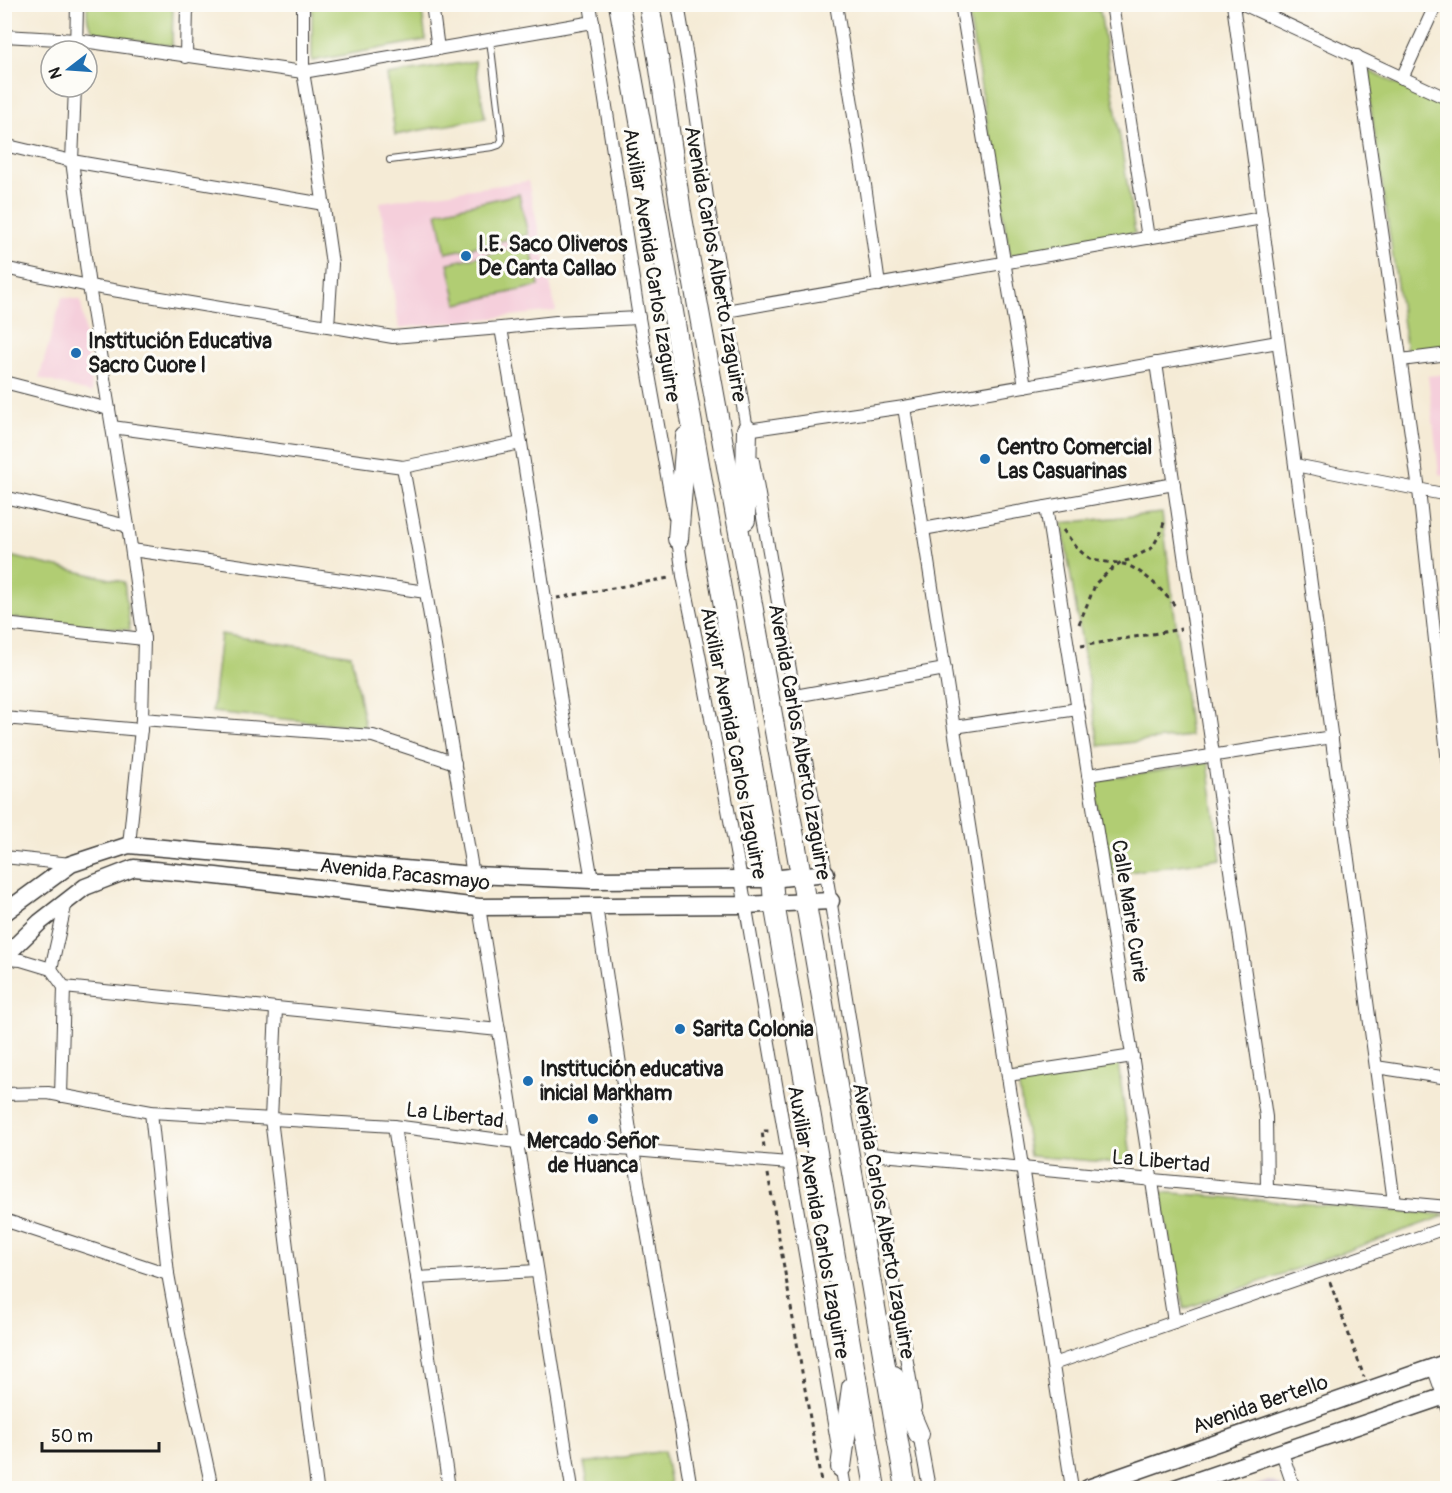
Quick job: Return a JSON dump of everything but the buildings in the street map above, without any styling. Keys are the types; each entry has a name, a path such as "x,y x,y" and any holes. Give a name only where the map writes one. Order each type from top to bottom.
{"main road":[{"path":"619,4 772,879 774,903 875,1488"},
{"name":"Avenida Carlos Alberto Izaguirre","path":"649,4 681,212 801,875 906,1488"},
{"path":"657,216 681,212"},
{"path":"678,538 689,407"},
{"path":"744,562 747,430"},
{"name":"Avenida Pacasmayo","path":"4,913 71,864 129,845 473,875 592,880 772,879 826,873"},
{"path":"216,876 218,853"},
{"name":"Avenida Pacasmayo","path":"4,958 40,922 85,887 134,868 478,907 744,905 831,901"},
{"path":"881,1347 919,1434"},
{"name":"Avenida Bertello","path":"1088,1488 1440,1364"},
{"path":"842,1467 854,1366"},
{"path":"1175,1488 1446,1400"}],"street":[{"path":"76,4 76,39"},
{"path":"186,57 187,4"},
{"path":"303,4 303,72 332,264 328,326"},
{"path":"432,4 438,49"},
{"name":"Auxiliar Avenida Carlos Izaguirre","path":"590,4 639,318 683,576 741,879 845,1488"},
{"path":"678,4 726,311 831,901 871,1154 929,1488"},
{"path":"836,4 879,285"},
{"path":"961,4 1025,386"},
{"path":"1112,4 1148,238"},
{"path":"1233,4 1394,1202"},
{"path":"1243,4 1448,99"},
{"path":"1402,78 1436,4"},
{"path":"99,48 303,72 593,22"},
{"path":"4,36 39,41"},
{"path":"1357,56 1419,490 1448,763"},
{"path":"75,99 72,161 89,286 132,549 144,639 142,724 129,845"},
{"path":"4,145 72,161 324,204"},
{"path":"726,311 1262,218"},
{"path":"4,268 89,286 393,337 556,322 639,318"},
{"path":"501,328 592,880"},
{"path":"747,430 904,407 1278,342"},
{"path":"1401,360 1448,354"},
{"path":"1156,363 1266,1117 1267,1191"},
{"path":"4,382 109,409"},
{"path":"904,407 1072,1488"},
{"path":"112,427 403,467 521,443"},
{"path":"1295,465 1448,495"},
{"path":"403,467 473,875"},
{"path":"923,529 1174,484"},
{"path":"4,497 128,526"},
{"name":"Calle Marie Curie","path":"1046,507 1174,1322"},
{"path":"132,549 426,592"},
{"path":"4,624 144,639"},
{"path":"795,696 945,669"},
{"path":"954,727 1078,709"},
{"path":"4,718 373,736 455,763"},
{"path":"1088,775 1332,737"},
{"path":"4,857 71,864"},
{"path":"51,969 66,902"},
{"path":"596,906 633,1150 691,1488"},
{"path":"478,907 500,1030 572,1488"},
{"path":"4,958 21,960 51,969 64,987 61,1096"},
{"path":"64,987 500,1030"},
{"path":"276,1009 271,1119 317,1488"},
{"path":"1008,1075 1132,1056"},
{"path":"1376,1067 1448,1078"},
{"name":"La Libertad","path":"4,1094 48,1093 152,1112 394,1126 516,1142 789,1163"},
{"path":"152,1112 168,1274 180,1345 212,1488"},
{"path":"394,1126 449,1488"},
{"name":"La Libertad","path":"871,1154 1448,1207"},
{"path":"4,1220 168,1274"},
{"path":"1053,1364 1448,1227"},
{"path":"417,1278 537,1271"},
{"path":"1440,1364 1446,1400"},
{"path":"1282,1453 1294,1488"}],"lane":[{"path":"390,160 499,145 502,140 490,40"}],"path":[{"path":"1046,507 1082,553 1094,560 1121,562 1152,548 1161,532 1166,513"},
{"path":"1121,562 1135,569 1162,591 1194,627"},
{"path":"1068,648 1096,584 1121,562"},
{"path":"545,600 683,576"},
{"path":"1068,648 1194,627"},
{"path":"783,1130 762,1131 765,1161 822,1488"},
{"path":"1325,1270 1368,1390"}],"shaded area":[{"name":"I.E. Saco Oliveros De Canta Callao","path":"528,181 556,311 399,328 380,202"},
{"path":"62,297 81,300 92,393 39,378"},
{"path":"1448,374 1447,476 1439,474 1428,376"},
{"path":"1269,1481 1281,1485 1282,1488 1248,1488"}],"green space":[{"path":"87,5 173,5 172,46 95,32 89,23"},
{"path":"312,5 421,5 426,40 312,61"},
{"path":"967,5 1067,5 1100,11 1135,233 1010,256"},
{"path":"475,61 485,118 395,135 387,75"},
{"path":"1365,69 1447,108 1447,347 1407,352"},
{"path":"519,194 528,235 446,253 437,212"},
{"path":"530,245 539,286 457,304 448,263"},
{"path":"1162,513 1190,736 1099,746 1062,523"},
{"path":"5,555 124,582 130,630 5,617"},
{"path":"221,634 351,655 365,727 212,712"},
{"path":"1208,762 1221,859 1108,875 1093,781"},
{"path":"1118,1062 1132,1164 1030,1156 1017,1076"},
{"path":"1160,1192 1447,1215 1184,1309"},
{"path":"664,1451 671,1488 589,1488 584,1463"}],"place":[{"name":"I.E. Saco Oliveros De Canta Callao","path":"466,256"},
{"name":"Institución Educativa Sacro Cuore I","path":"76,353"},
{"name":"Centro Comercial Las Casuarinas","path":"985,459"},
{"name":"Sarita Colonia","path":"680,1029"},
{"name":"Institución educativa inicial Markham","path":"528,1081"},
{"name":"Mercado Señor de Huanca","path":"593,1119"}]}
